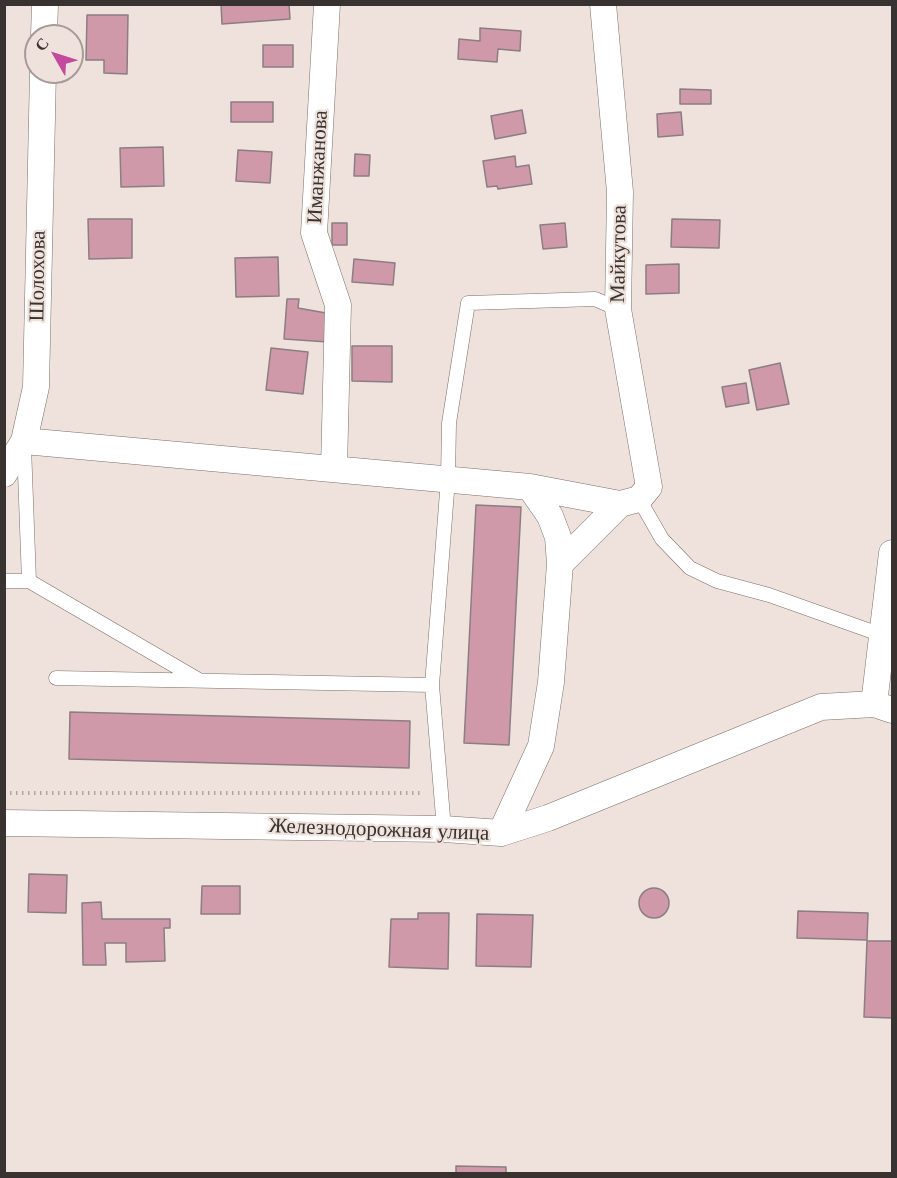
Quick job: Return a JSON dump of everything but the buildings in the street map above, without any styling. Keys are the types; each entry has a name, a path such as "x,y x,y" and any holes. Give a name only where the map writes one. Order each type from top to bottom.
{"street":[{"path":"44,24 45,4"},
{"name":"Иманжанова","path":"327,4 314,233 338,305 334,469"},
{"name":"Майкутова","path":"603,4 620,192 618,309 649,487 630,501"},
{"name":"Шолохова","path":"4,474 24,441 36,387 44,84"},
{"path":"24,441 530,487 630,501"},
{"path":"501,833 541,746 551,682 560,564 558,537 550,516 530,487"},
{"path":"560,564 630,501"},
{"path":"883,707 882,635 892,553"},
{"name":"Железнодорожная улица","path":"4,823 444,830 501,833 548,818 820,707 883,707"}],"lane":[{"path":"444,830 432,685 448,479 449,423 468,303 595,299 618,309"},
{"path":"24,441 29,581"},
{"path":"630,501 690,568 717,581 769,595 882,635"},
{"path":"4,581 29,581 202,682"},
{"path":"56,678 432,685"}],"path":[{"path":"4,793 441,793"}]}
